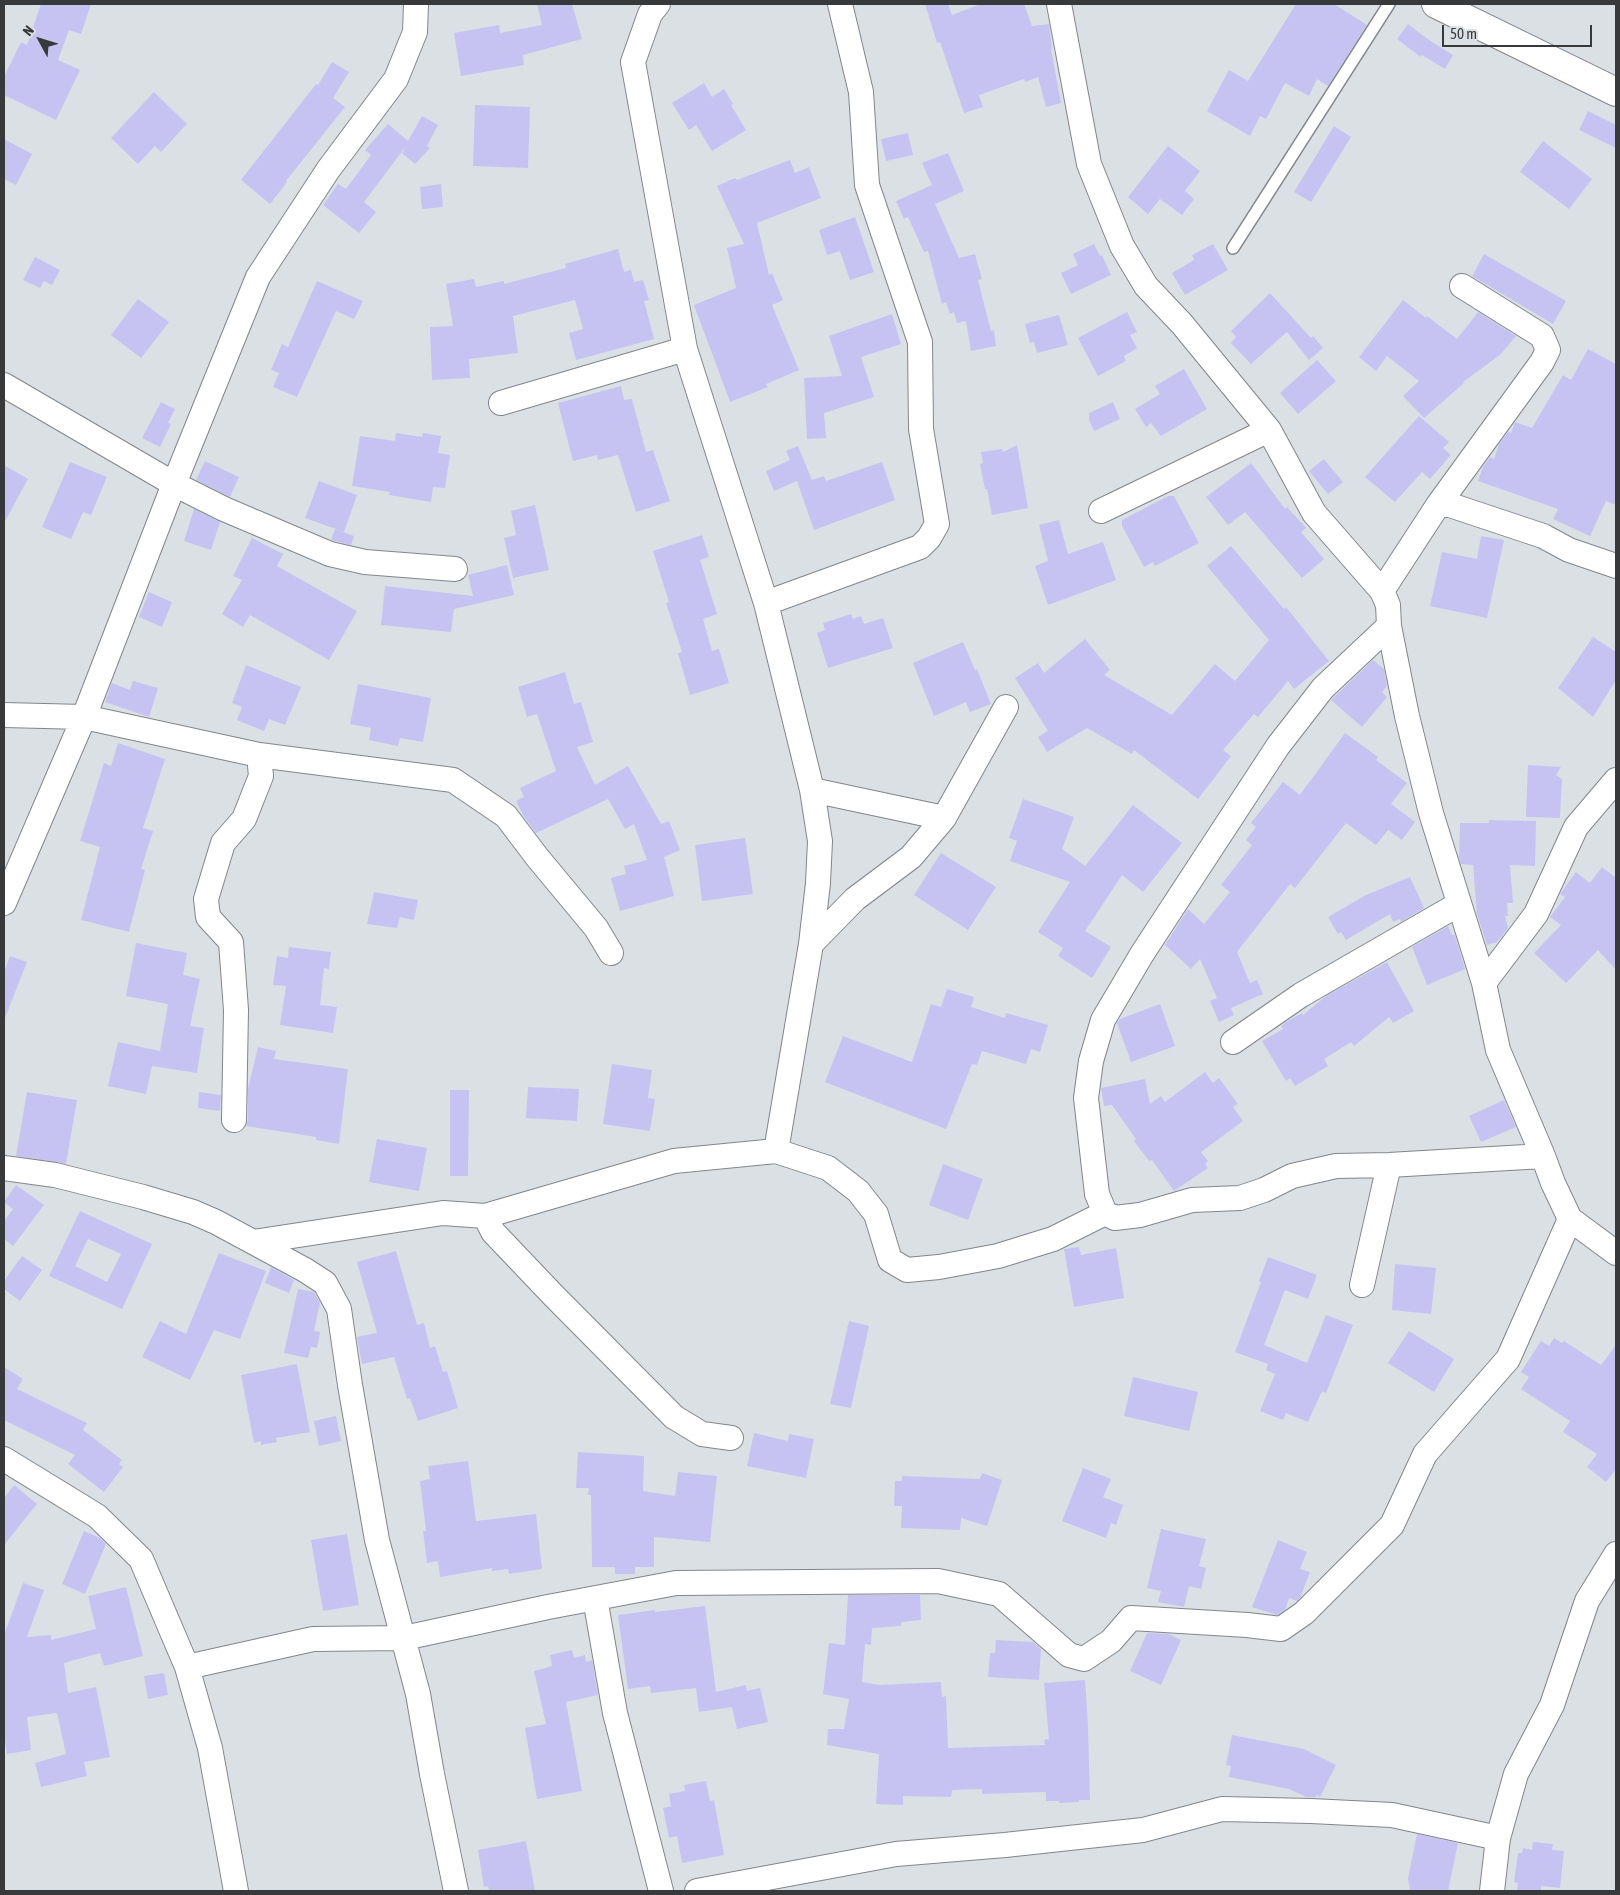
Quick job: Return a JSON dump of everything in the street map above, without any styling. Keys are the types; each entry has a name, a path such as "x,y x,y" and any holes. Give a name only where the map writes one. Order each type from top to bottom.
{"highway":[{"path":"1448,6 1616,92"}],"street":[{"path":"4,904 84,716 174,484 258,277 328,170 396,79 415,32 416,4"},
{"path":"658,4 650,14 634,62 685,349 766,603 812,790 820,841 818,883 811,944 776,1151"},
{"path":"766,603 920,547 929,538 937,524 921,429 920,342 867,185 861,92 840,4"},
{"path":"1059,4 1089,164 1122,246 1146,286 1182,324 1268,430 1314,513 1382,590 1388,605 1389,626 1407,716 1431,813 1484,982 1498,1050 1553,1183 1570,1219 1616,1253"},
{"path":"1382,590 1438,505 1542,362 1548,350 1542,336 1462,286"},
{"path":"502,403 685,349"},
{"path":"4,385 174,484 224,509 330,554 365,562 455,569"},
{"path":"1101,511 1268,430"},
{"path":"1438,505 1450,505 1543,536 1569,550 1616,566"},
{"path":"1389,626 1323,688 1278,746 1147,946 1104,1020 1091,1061 1086,1098 1097,1194 1105,1213 1114,1218 1140,1215 1192,1200 1240,1198 1264,1190 1292,1176 1336,1166 1389,1165 1543,1156"},
{"path":"811,944 855,899 911,857 944,818 1006,707"},
{"path":"4,716 84,716 260,755 453,780 506,816 596,928 611,953"},
{"path":"234,1120 236,1010 232,942 208,917 206,899 223,843 244,819 261,776 260,755"},
{"path":"1484,982 1536,914 1576,827 1616,780"},
{"path":"812,790 944,818"},
{"path":"1233,1042 1301,996 1459,904"},
{"path":"253,1242 443,1213 485,1216 674,1161 776,1151 828,1168 858,1191 876,1214 890,1260 907,1270 939,1267 998,1256 1053,1238 1105,1213"},
{"path":"1362,1285 1389,1165"},
{"path":"4,1168 55,1175 160,1202 201,1216 305,1270 325,1283 339,1310 350,1386 378,1540 418,1694 456,1891"},
{"path":"485,1216 493,1232 674,1417 702,1434 731,1438"},
{"path":"187,1667 313,1639 404,1638 676,1583 938,1581 999,1594 1069,1655 1084,1659 1111,1641 1131,1618 1247,1625 1281,1629 1304,1613 1392,1525 1425,1454 1508,1359 1570,1219"},
{"path":"4,1459 97,1516 141,1559 187,1667 210,1748 236,1891"},
{"path":"1492,1891 1498,1838 1516,1774 1552,1705 1588,1601 1616,1554"},
{"path":"595,1598 615,1713 661,1891"},
{"path":"698,1891 896,1854 1005,1845 1144,1830 1222,1809 1392,1815 1498,1838"}],"lane":[{"path":"1233,248 1389,4"}],"building":[{"path":"41,4 91,4 81,34 69,30 58,60 80,70 56,120 4,95 4,77 21,42 27,45"},
{"path":"537,4 572,4 582,39 523,55 524,65 461,76 454,33 499,25 500,33 542,25"},
{"path":"925,4 948,4 952,15 981,4 1024,4 1032,26 1049,24 1051,49 1061,103 1046,107 1038,77 1025,82 1024,79 979,95 983,107 964,113 940,42 937,43"},
{"path":"1296,4 1334,4 1367,25 1328,86 1317,79 1309,96 1285,83 1266,119 1260,116 1250,136 1207,111 1229,70 1248,81"},
{"path":"1408,24 1453,55 1445,69 1422,55 1421,57 1397,39"},
{"path":"332,62 349,72 333,98 345,107 270,204 241,180 316,84 318,85"},
{"path":"704,83 712,97 724,89 746,130 712,151 696,125 689,130 672,103"},
{"path":"154,92 187,124 161,152 155,146 138,164 111,138"},
{"path":"475,105 530,107 528,168 473,166"},
{"path":"1588,111 1616,125 1616,148 1579,130"},
{"path":"422,116 438,125 427,146 430,148 415,164 402,153 406,146 364,202 376,212 359,233 323,205 338,184 346,189 371,155 365,150 388,124 408,141"},
{"path":"1334,126 1351,137 1311,202 1294,192"},
{"path":"908,133 913,155 886,161 881,139"},
{"path":"4,139 32,154 16,185 4,179"},
{"path":"1543,141 1592,179 1569,209 1520,172"},
{"path":"1168,146 1200,171 1185,191 1194,199 1182,215 1160,199 1148,214 1128,197"},
{"path":"948,153 964,191 935,204 959,258 975,254 982,279 978,280 991,331 994,330 996,346 971,351 966,321 957,323 954,312 950,314 946,302 942,304 928,251 924,252 908,217 904,219 896,201 932,185 922,163"},
{"path":"790,160 795,173 809,167 821,198 757,223 769,275 772,273 783,300 772,305 799,370 766,384 768,387 730,402 694,305 736,288 727,248 744,244 717,186"},
{"path":"441,184 443,207 422,209 420,187"},
{"path":"855,217 874,272 850,280 840,251 827,255 819,230"},
{"path":"1094,244 1100,256 1102,255 1111,275 1071,294 1061,273 1078,265 1073,254"},
{"path":"1213,244 1228,270 1185,295 1172,273 1194,260 1192,255"},
{"path":"618,249 624,272 631,270 634,282 643,280 649,300 644,301 654,339 576,360 569,333 583,329 575,300 513,316 518,353 469,359 470,378 432,380 430,327 453,326 446,284 474,279 476,287 504,281 504,284 566,268 565,264"},
{"path":"1484,254 1566,301 1553,324 1472,276"},
{"path":"35,257 60,270 52,285 44,281 40,288 23,280"},
{"path":"317,281 363,301 354,319 336,311 297,397 273,387 279,373 271,370 282,344 288,347"},
{"path":"1270,293 1311,338 1313,336 1323,348 1309,360 1287,332 1251,364 1231,343 1236,337 1231,331"},
{"path":"138,299 169,322 141,358 111,335"},
{"path":"1403,300 1457,339 1478,312 1516,336 1501,354 1463,382 1424,418 1403,396 1419,381 1387,356 1376,371 1359,357"},
{"path":"1127,312 1137,332 1130,335 1137,348 1124,356 1126,361 1098,376 1078,338"},
{"path":"892,314 901,344 861,357 874,397 824,413 826,438 807,439 804,378 842,376 829,336"},
{"path":"1059,315 1068,345 1037,353 1034,342 1030,343 1025,324"},
{"path":"1588,349 1616,364 1616,505 1606,501 1590,536 1553,519 1558,509 1478,481 1483,467 1490,457 1494,459 1499,444 1508,432 1511,433 1515,422 1532,428 1563,375 1571,380"},
{"path":"1317,360 1336,381 1298,414 1280,393"},
{"path":"1184,369 1207,409 1161,436 1151,423 1146,427 1135,409 1160,394 1155,386"},
{"path":"621,386 624,400 632,399 646,452 653,450 670,501 636,512 618,455 598,460 597,455 573,461 558,403"},
{"path":"161,402 175,409 168,423 171,424 160,447 142,438"},
{"path":"1113,402 1120,419 1094,431 1089,420 1089,413"},
{"path":"1419,416 1449,442 1443,448 1451,455 1430,479 1422,472 1395,502 1365,477"},
{"path":"396,433 422,437 423,433 441,436 438,453 450,455 445,488 433,487 431,502 389,495 390,492 352,486 360,436 395,441"},
{"path":"1017,445 1028,508 992,515 980,464 983,463 981,452 1002,449 1003,452"},
{"path":"798,446 812,480 824,476 826,481 882,462 895,500 814,530 797,481 774,491 766,471 790,460 786,451"},
{"path":"1324,459 1343,482 1328,494 1309,471"},
{"path":"205,461 239,477 230,497 196,480"},
{"path":"70,462 107,477 91,515 83,512 71,539 42,527"},
{"path":"1251,463 1285,509 1287,507 1306,528 1301,532 1324,559 1302,578 1245,512 1228,525 1206,497"},
{"path":"4,465 28,479 4,523"},
{"path":"319,481 357,495 344,532 305,518"},
{"path":"1168,496 1174,496 1199,543 1155,566 1153,562 1144,567 1122,526 1122,520"},
{"path":"535,505 549,570 513,578 504,538 516,535 511,511"},
{"path":"194,509 220,522 211,550 184,541"},
{"path":"1059,520 1068,554 1103,542 1116,580 1048,605 1035,566 1048,561 1039,525"},
{"path":"335,529 354,536 351,545 331,540"},
{"path":"702,535 709,557 700,560 717,614 703,619 712,651 719,649 729,683 690,695 678,653 682,652 666,603 669,602 653,551"},
{"path":"1481,536 1504,540 1487,618 1430,606 1442,552 1477,559"},
{"path":"252,538 283,554 277,566 357,611 329,660 250,615 243,627 222,614 242,580 233,576"},
{"path":"1231,546 1284,609 1286,607 1329,661 1294,689 1288,681 1258,717 1254,714 1223,750 1231,756 1198,799 1134,750 1132,754 1087,728 1047,752 1038,737 1048,731 1015,678 1038,663 1044,673 1085,639 1110,670 1104,675 1172,715 1215,664 1235,681 1269,640 1207,566"},
{"path":"507,565 514,595 454,609 451,632 381,625 385,586 473,596 468,575"},
{"path":"149,592 172,602 162,627 139,617"},
{"path":"851,614 853,619 861,616 864,624 883,618 893,648 828,668 817,633 825,630 823,623"},
{"path":"1593,637 1616,652 1616,680 1593,717 1558,688"},
{"path":"963,642 975,670 977,669 991,704 970,712 966,702 934,716 913,663"},
{"path":"1373,660 1384,669 1387,686 1382,692 1387,697 1362,727 1331,700"},
{"path":"246,665 301,687 285,725 269,719 264,731 237,720 242,707 232,703"},
{"path":"565,672 574,704 581,702 593,742 577,747 595,785 628,766 661,824 669,821 680,850 664,857 674,896 620,911 611,878 626,874 624,866 647,860 634,824 625,829 608,799 536,833 516,801 524,797 520,788 556,771 537,714 527,717 518,687"},
{"path":"133,681 158,688 149,717 105,702 112,683 130,690"},
{"path":"358,684 431,698 423,742 400,738 398,746 369,740 371,728 350,724"},
{"path":"1345,733 1378,757 1376,760 1407,783 1391,804 1415,822 1402,840 1388,830 1376,845 1346,823 1295,888 1290,884 1237,952 1250,983 1257,980 1263,994 1231,1008 1234,1015 1219,1022 1210,1001 1217,998 1200,959 1191,969 1165,945 1188,909 1204,924 1230,892 1221,885 1252,845 1246,840 1256,827 1251,823 1283,782 1300,795"},
{"path":"118,743 165,759 143,828 153,831 141,869 145,870 129,932 81,920 100,847 80,841 104,763 111,766"},
{"path":"1528,765 1561,767 1556,775 1562,779 1560,818 1526,817"},
{"path":"1023,799 1074,817 1062,849 1085,866 1133,805 1182,843 1143,892 1122,875 1085,931 1111,947 1092,978 1058,956 1063,948 1038,932 1070,882 1010,861 1017,841 1009,838"},
{"path":"1489,820 1536,821 1535,866 1510,865 1513,903 1507,903 1508,916 1505,916 1508,928 1497,942 1487,945 1477,914 1473,865 1461,864 1459,858 1460,823 1489,823"},
{"path":"745,838 753,894 702,901 695,845"},
{"path":"941,853 996,887 968,930 914,895"},
{"path":"1602,867 1616,878 1616,970 1598,950 1566,983 1534,953 1561,925 1550,917 1565,897 1560,894 1576,872 1590,883"},
{"path":"1410,877 1424,908 1401,922 1400,919 1393,922 1390,914 1346,940 1341,932 1338,934 1328,917 1366,895"},
{"path":"374,892 418,900 414,920 400,917 397,928 367,924"},
{"path":"1448,926 1452,935 1455,935 1465,969 1427,985 1412,947"},
{"path":"136,943 187,953 183,975 200,979 190,1026 204,1028 197,1073 152,1066 146,1094 108,1086 118,1042 160,1051 168,1004 126,996"},
{"path":"289,947 331,952 329,969 324,968 320,1005 337,1007 333,1033 280,1025 286,986 273,985 277,956 288,958"},
{"path":"10,956 27,962 5,1018 4,972"},
{"path":"1387,962 1414,1011 1393,1023 1389,1017 1354,1046 1351,1042 1324,1059 1328,1066 1295,1086 1290,1078 1286,1081 1262,1041 1283,1029 1281,1026 1286,1022 1302,1013 1303,1015 1326,996"},
{"path":"947,989 974,997 971,1007 1005,1018 1006,1013 1048,1025 1040,1052 1031,1049 1026,1064 982,1051 977,1065 972,1064 946,1129 825,1082 843,1036 912,1062 931,1004 941,1007"},
{"path":"1160,1004 1175,1046 1131,1062 1117,1023 1120,1019"},
{"path":"258,1047 276,1051 274,1059 348,1069 339,1144 316,1140 316,1137 246,1126 248,1120 248,1089"},
{"path":"612,1064 652,1070 648,1098 655,1099 650,1131 603,1124"},
{"path":"1205,1072 1213,1083 1219,1078 1238,1104 1233,1107 1243,1121 1201,1152 1208,1161 1205,1164 1208,1168 1174,1191 1152,1160 1149,1161 1134,1141 1136,1139 1112,1105 1104,1106 1101,1088 1145,1079 1150,1104 1161,1096 1165,1102"},
{"path":"528,1087 579,1089 577,1121 526,1118"},
{"path":"450,1090 469,1090 468,1176 450,1176"},
{"path":"27,1092 77,1100 66,1164 16,1156"},
{"path":"199,1092 221,1095 220,1111 198,1108"},
{"path":"1504,1100 1516,1127 1481,1142 1469,1116"},
{"path":"377,1139 427,1148 419,1191 369,1182"},
{"path":"943,1164 983,1179 968,1220 929,1205"},
{"path":"16,1185 44,1205 13,1246 4,1239 4,1221 13,1209 4,1202"},
{"path":"80,1211 152,1244 122,1309 49,1276","holes":["88,1239 121,1254 107,1282 75,1266"]},
{"path":"1079,1247 1081,1255 1116,1248 1124,1298 1074,1307 1064,1249"},
{"path":"396,1251 417,1325 424,1323 430,1348 435,1346 443,1372 447,1371 458,1408 418,1421 410,1398 407,1399 394,1357 362,1364 357,1337 377,1333 357,1262"},
{"path":"219,1253 266,1271 240,1339 214,1330 190,1380 142,1357 160,1321 186,1334"},
{"path":"22,1256 42,1270 20,1301 4,1289 4,1281"},
{"path":"1268,1257 1317,1275 1308,1299 1285,1290 1264,1345 1307,1363 1326,1315 1353,1325 1326,1393 1322,1391 1308,1422 1286,1413 1283,1420 1260,1411 1275,1374 1266,1370 1268,1364 1235,1352 1261,1282 1259,1281"},
{"path":"1395,1264 1436,1268 1431,1314 1392,1310"},
{"path":"271,1267 294,1280 289,1293 265,1283"},
{"path":"298,1289 314,1292 320,1303 314,1331 320,1332 317,1348 311,1347 308,1358 284,1353"},
{"path":"849,1321 869,1326 851,1408 830,1404"},
{"path":"1409,1331 1454,1359 1434,1392 1388,1363"},
{"path":"1554,1338 1562,1343 1564,1341 1601,1365 1616,1345 1616,1469 1606,1482 1587,1467 1597,1454 1563,1432 1570,1421 1521,1389 1529,1377 1521,1372 1541,1341 1549,1346"},
{"path":"297,1364 310,1432 276,1438 277,1442 261,1445 261,1441 254,1443 241,1375"},
{"path":"4,1367 23,1379 17,1389 87,1423 83,1430 122,1460 119,1464 123,1467 104,1492 68,1464 75,1455 4,1420"},
{"path":"1133,1377 1198,1392 1189,1431 1124,1416"},
{"path":"336,1416 341,1441 319,1446 314,1421"},
{"path":"754,1433 788,1441 789,1434 814,1439 806,1478 747,1466"},
{"path":"578,1452 644,1456 643,1491 675,1496 678,1472 717,1476 710,1542 654,1537 654,1567 635,1567 635,1574 615,1574 615,1567 592,1567 591,1495 588,1495 589,1488 576,1488"},
{"path":"468,1461 476,1521 536,1514 542,1569 509,1574 508,1569 492,1571 492,1568 440,1577 438,1561 427,1563 423,1531 426,1531 420,1481 430,1479 428,1466"},
{"path":"1083,1468 1111,1479 1103,1497 1123,1505 1116,1525 1111,1523 1106,1538 1062,1521"},
{"path":"982,1473 1002,1480 987,1526 961,1518 960,1530 901,1528 902,1506 894,1506 895,1481 902,1481 902,1476 980,1479"},
{"path":"14,1485 37,1504 4,1545 4,1498"},
{"path":"1161,1529 1206,1539 1199,1566 1206,1568 1201,1589 1189,1586 1184,1607 1158,1602 1161,1591 1147,1588"},
{"path":"84,1531 100,1538 106,1544 85,1594 62,1584"},
{"path":"347,1534 359,1605 323,1611 311,1540"},
{"path":"1278,1540 1307,1552 1300,1569 1310,1572 1300,1598 1297,1601 1289,1598 1285,1610 1277,1615 1252,1607"},
{"path":"23,1583 44,1590 27,1637 51,1635 51,1640 96,1629 88,1596 126,1587 143,1656 104,1666 100,1653 64,1663 68,1693 96,1687 110,1757 84,1762 87,1776 41,1787 35,1763 66,1754 57,1713 27,1717 31,1750 7,1754 4,1734 4,1635"},
{"path":"848,1595 920,1595 921,1620 901,1622 901,1626 872,1628 871,1645 865,1644 862,1682 880,1685 941,1682 942,1697 946,1696 948,1748 1045,1745 1044,1740 1049,1739 1044,1683 1085,1680 1090,1800 1059,1803 1059,1801 1046,1801 1046,1792 982,1794 982,1789 952,1790 951,1797 903,1796 903,1805 876,1804 879,1754 827,1745 828,1729 844,1729 849,1699 823,1694 829,1643 845,1645"},
{"path":"705,1606 716,1692 746,1685 747,1691 760,1688 768,1722 737,1729 732,1707 699,1712 696,1688 651,1693 650,1686 628,1689 618,1615"},
{"path":"1147,1633 1169,1634 1181,1640 1161,1685 1130,1671"},
{"path":"996,1640 1033,1642 1041,1649 1039,1680 988,1677 990,1653 995,1653"},
{"path":"572,1650 574,1658 585,1655 586,1662 592,1660 598,1695 566,1702 582,1791 537,1799 525,1728 546,1724 534,1671 552,1666 550,1655"},
{"path":"164,1673 168,1695 148,1699 144,1676"},
{"path":"1232,1735 1304,1749 1336,1765 1320,1797 1317,1795 1316,1797 1306,1797 1289,1789 1229,1777 1231,1766 1226,1765"},
{"path":"706,1781 710,1801 714,1800 724,1855 682,1863 677,1836 669,1838 663,1808 671,1806 669,1794 685,1791 684,1785"},
{"path":"1417,1834 1458,1843 1448,1891 1410,1891 1408,1878"},
{"path":"526,1841 535,1891 489,1891 488,1886 484,1887 478,1850"},
{"path":"1533,1842 1553,1844 1552,1850 1564,1851 1560,1888 1541,1886 1541,1891 1517,1890 1518,1883 1514,1882 1518,1853 1522,1853 1523,1848 1532,1850"}]}
